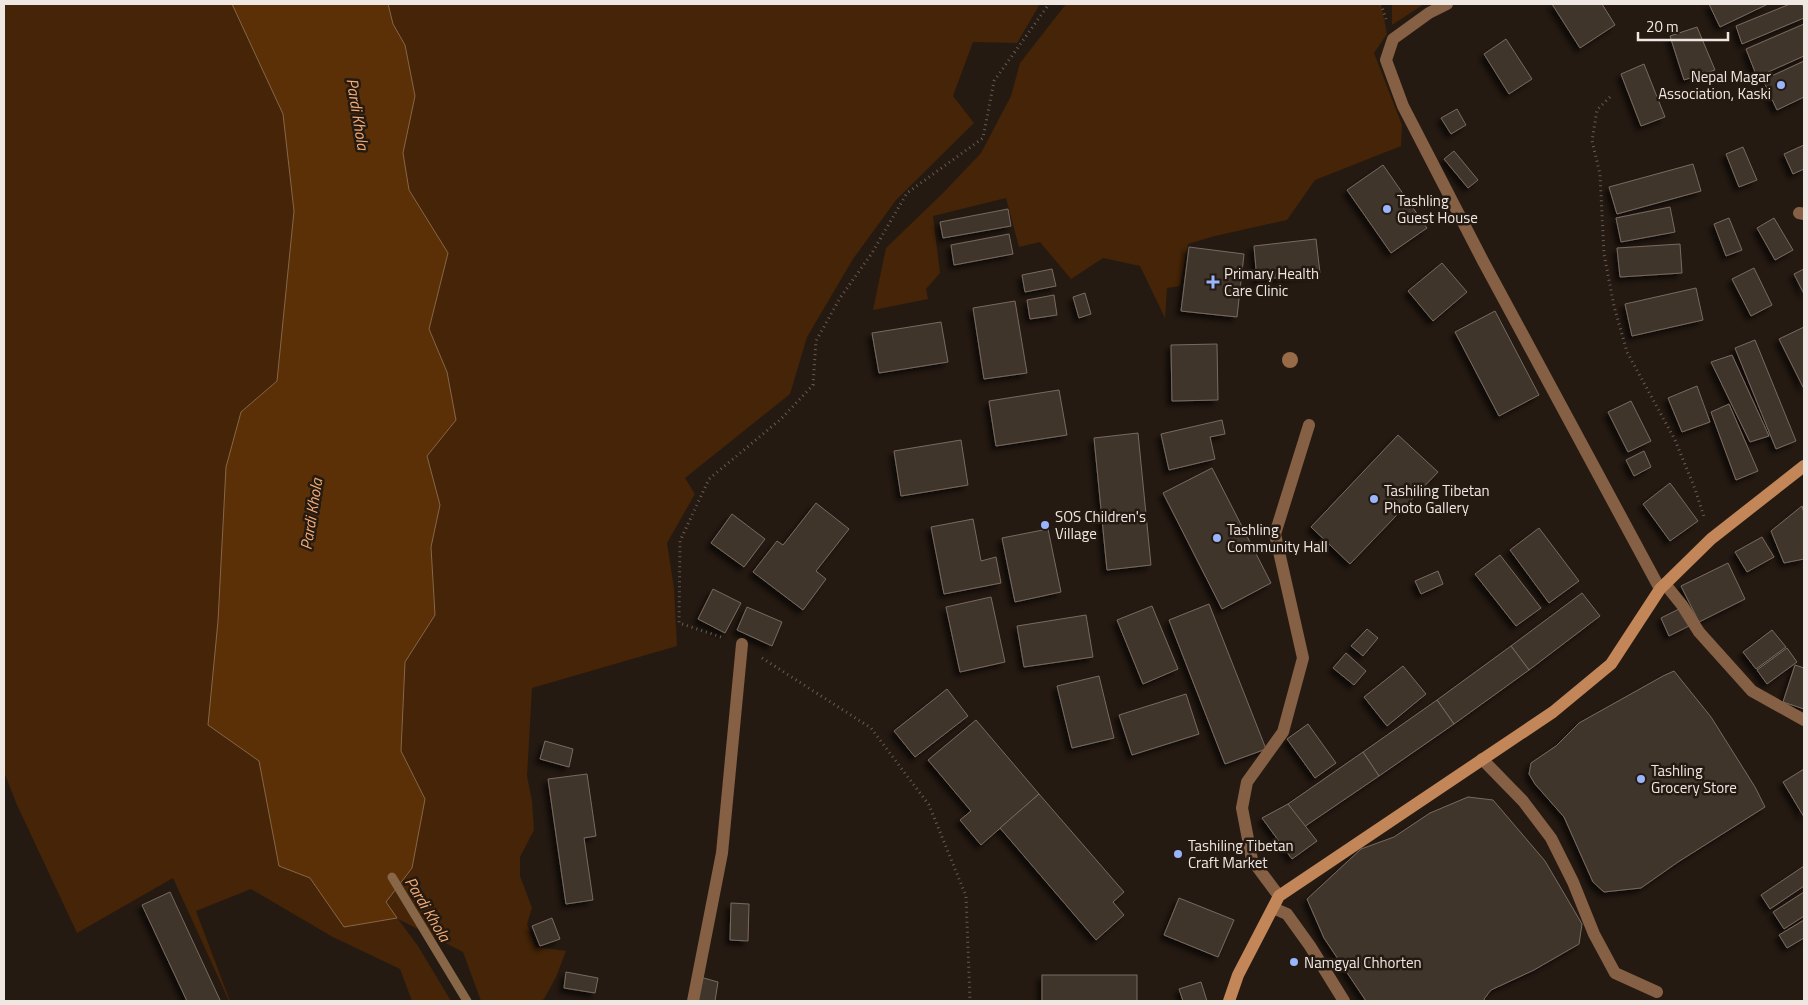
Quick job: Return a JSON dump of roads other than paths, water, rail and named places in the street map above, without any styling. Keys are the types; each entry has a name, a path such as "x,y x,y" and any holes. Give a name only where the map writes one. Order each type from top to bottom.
{"main road":[{"path":"1229,1001 1238,975 1280,896 1553,712 1611,664 1662,587 1711,539 1804,466"}],"street":[{"path":"1447,4 1429,13 1393,39 1386,60 1407,115 1484,261 1662,587 1682,605 1699,632 1752,691 1804,720"},
{"path":"1280,896 1252,860 1242,808 1247,782 1283,732 1303,658 1275,534 1309,426"},
{"path":"693,1001 722,854 742,644"},
{"path":"1482,759 1523,801 1551,838 1573,882 1594,934 1615,973 1657,992"},
{"path":"1273,908 1287,914 1310,946 1344,1001"}],"water":[{"path":"232,4 388,4 393,24 405,45 415,96 403,153 409,190 448,253 429,329 447,372 456,420 427,456 440,505 431,547 435,615 405,662 401,751 425,799 412,868 386,902 397,918 344,927 310,878 279,866 259,761 208,725 218,621 226,467 241,412 277,381 294,211 283,114"}],"waterway":[{"name":"Pardi Khola","path":"392,877 467,1001"}],"place":[{"name":"Nepal Magar Association, Kaski","path":"1781,85"},
{"name":"Tashling Guest House","path":"1387,209"},
{"name":"Primary Health Care Clinic","path":"1213,282"},
{"name":"Tashiling Tibetan Photo Gallery","path":"1374,499"},
{"name":"SOS Children's Village","path":"1045,525"},
{"name":"Tashling Community Hall","path":"1217,538"},
{"name":"Tashling Grocery Store","path":"1641,779"},
{"name":"Tashiling Tibetan Craft Market","path":"1178,854"},
{"name":"Namgyal Chhorten","path":"1294,962"}]}
